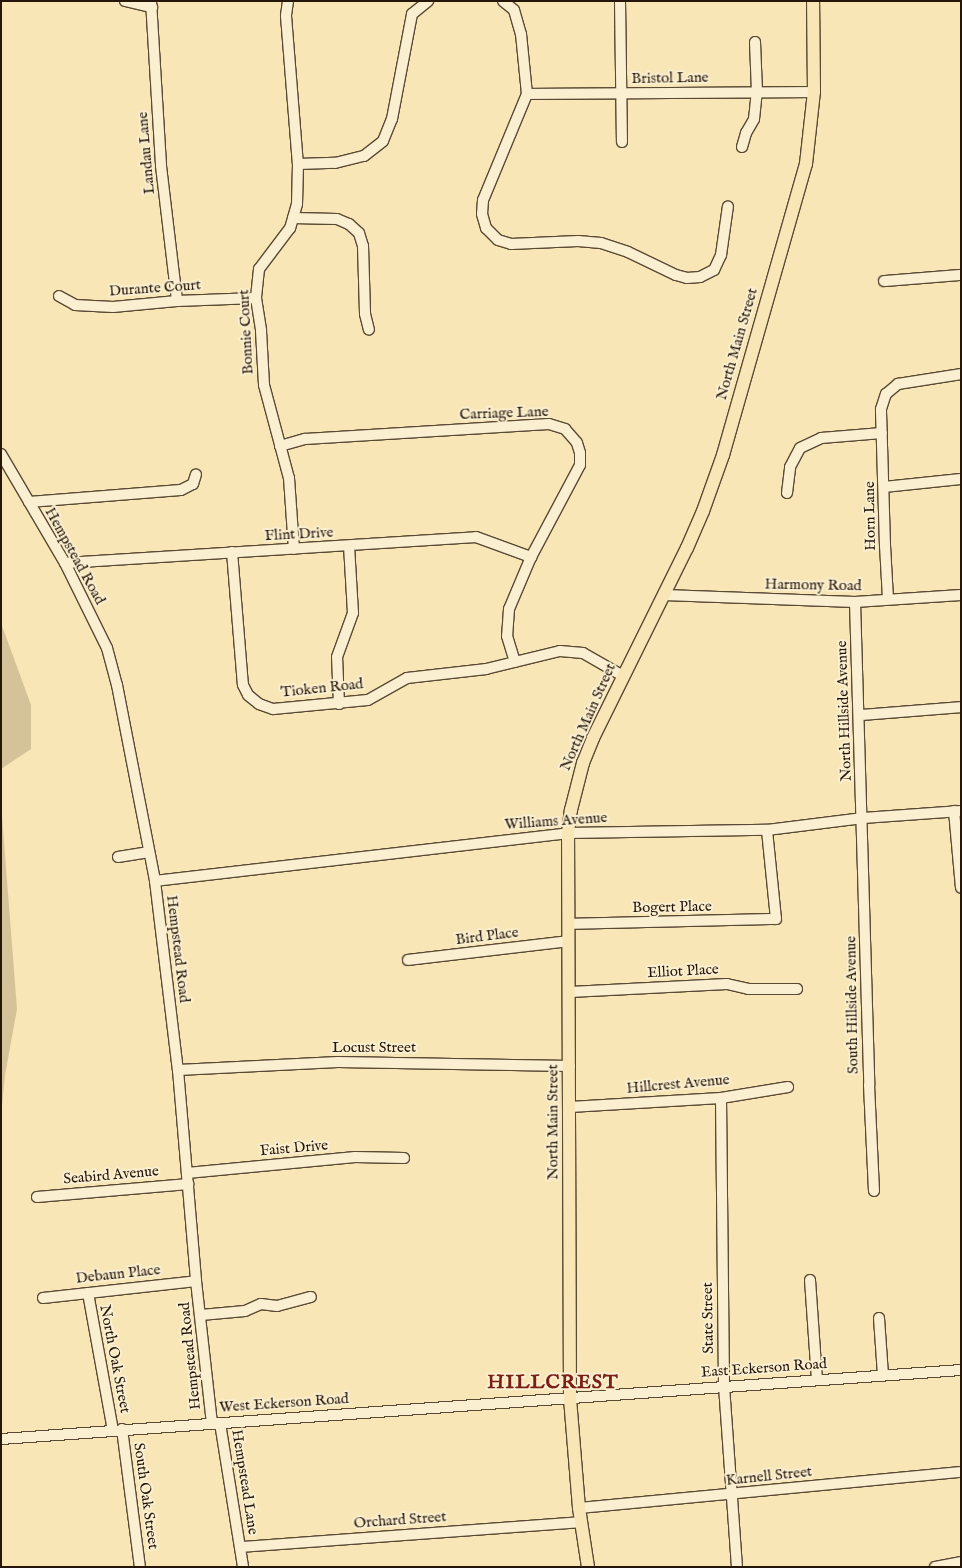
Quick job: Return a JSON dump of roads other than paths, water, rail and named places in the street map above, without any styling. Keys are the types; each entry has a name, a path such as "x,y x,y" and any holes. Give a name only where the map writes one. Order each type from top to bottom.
{"main road":[{"name":"North Main Street","path":"588,1567 579,1508 570,1398 568,832 571,810 583,763 623,676 704,511 723,455 806,164 814,92 813,1"}],"street":[{"path":"125,1 152,4"},
{"name":"Bonnie Court","path":"288,1 286,16 298,164 297,204 290,228 259,269 256,298 261,331 264,385 289,478 294,549"},
{"path":"298,164 335,163 364,156 384,142 392,119 412,14 428,1"},
{"path":"503,1 514,10 521,34 527,94 483,200 482,214 486,228 498,240 511,244 578,241 601,243 628,252 676,275 687,278 700,277 714,270 721,255 728,206"},
{"path":"620,1 622,142"},
{"name":"Landau Lane","path":"152,4 161,166 177,301"},
{"path":"742,146 746,133 754,119 757,92 755,42"},
{"name":"Bristol Lane","path":"527,94 814,92"},
{"path":"293,218 337,219 349,224 359,233 363,246 365,314 369,330"},
{"path":"884,281 961,274"},
{"name":"Durante Court","path":"59,296 75,305 113,307 177,301 256,298"},
{"name":"Horn Lane","path":"888,599 884,546 881,409 886,394 898,384 961,374"},
{"name":"Carriage Lane","path":"280,446 305,439 549,424 565,429 577,443 580,453 580,465 531,557 509,609 507,636 515,662"},
{"path":"787,493 790,467 800,448 821,438 882,433"},
{"name":"Hempstead Road","path":"1,454 65,563 107,648 117,685 155,882 178,1070 196,1281 216,1423"},
{"name":"Hempstead Road","path":"28,502 181,490 193,484 196,474"},
{"path":"884,487 961,479"},
{"name":"Flint Drive","path":"65,563 476,537 531,557"},
{"path":"339,704 337,657 354,613 349,546"},
{"name":"Tioken Road","path":"232,552 243,685 248,695 259,704 273,708 339,704 368,700 406,678 486,669 560,651 583,653 623,676"},
{"name":"Harmony Road","path":"664,595 856,602 961,595"},
{"name":"North Hillside Avenue","path":"856,602 863,818"},
{"path":"860,715 961,707"},
{"path":"957,811 961,888"},
{"name":"Williams Avenue","path":"155,882 568,832 767,830 863,818 957,811"},
{"name":"South Hillside Avenue","path":"863,818 869,1085 874,1191"},
{"name":"Bogert Place","path":"569,924 776,919 767,830"},
{"path":"118,856 148,852"},
{"name":"Bird Place","path":"408,960 569,941"},
{"name":"Elliot Place","path":"570,992 727,984 738,985 748,989 797,989"},
{"name":"Locust Street","path":"178,1070 338,1062 570,1066"},
{"name":"Hillcrest Avenue","path":"570,1107 721,1098 788,1087"},
{"name":"State Street","path":"721,1098 724,1386 737,1567"},
{"name":"Faist Drive","path":"187,1179 355,1157 404,1158"},
{"name":"Seabird Avenue","path":"37,1197 187,1179"},
{"path":"810,1280 817,1379"},
{"name":"Debaun Place","path":"43,1298 196,1281"},
{"name":"North Oak Street","path":"88,1293 118,1430"},
{"path":"201,1314 244,1311 261,1304 277,1306 311,1297"},
{"path":"879,1318 883,1375"},
{"name":"East Eckerson Road","path":"570,1398 961,1370"},
{"name":"West Eckerson Road","path":"1,1439 570,1398"},
{"name":"Hempstead Lane","path":"216,1423 241,1547"},
{"name":"South Oak Street","path":"118,1430 140,1567"},
{"name":"Karnell Street","path":"579,1508 961,1472"},
{"name":"Orchard Street","path":"241,1547 581,1522"},
{"path":"241,1547 243,1567"},
{"path":"936,1567 961,1562"}],"district":[{"name":"HILLCREST","path":"553,1382"}]}
